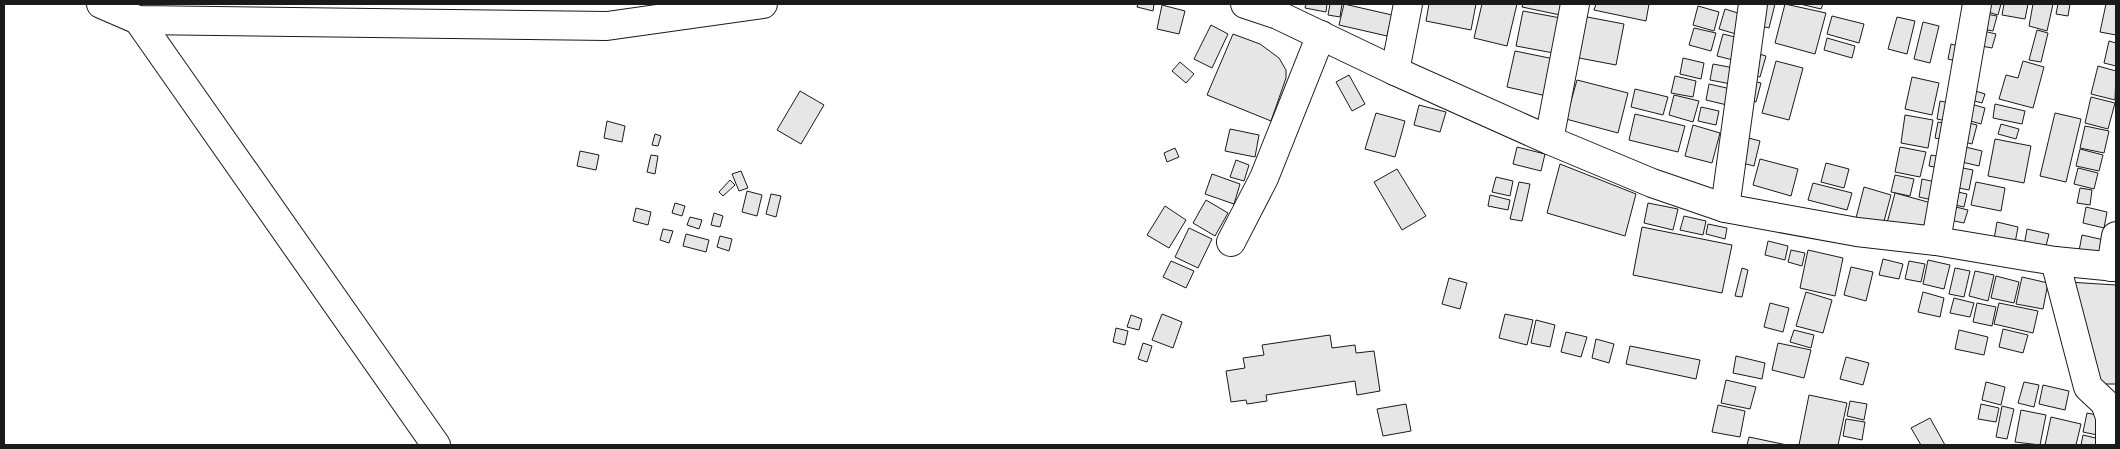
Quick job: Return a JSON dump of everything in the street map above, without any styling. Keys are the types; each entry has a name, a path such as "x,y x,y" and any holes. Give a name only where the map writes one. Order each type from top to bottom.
{"street":[{"path":"101,4 138,20 607,26 763,4"},
{"path":"1245,4 1274,9 1321,35 1395,71 1549,140 1652,183 1725,208 1857,232 1936,241 2055,261 2113,267 2116,236"},
{"path":"1395,71 1408,4"},
{"path":"1549,140 1575,4"},
{"path":"1725,208 1754,4"},
{"path":"1936,241 1976,4"},
{"path":"138,20 436,445"},
{"path":"1230,242 1264,178 1321,35"},
{"path":"2055,261 2088,387 2104,403 2110,416 2110,445"}],"building":[{"path":"1138,4 1154,4 1153,11 1137,7"},
{"path":"1306,4 1327,4 1326,12 1305,8"},
{"path":"1330,4 1342,4 1340,17 1328,15"},
{"path":"1344,4 1392,15 1387,36 1339,25"},
{"path":"1429,4 1476,4 1471,30 1426,21"},
{"path":"1482,4 1517,4 1507,46 1474,38"},
{"path":"1523,4 1567,4 1565,16 1522,7"},
{"path":"1596,4 1649,4 1646,21 1594,10"},
{"path":"1759,4 1775,4 1769,28 1753,24"},
{"path":"1785,4 1826,13 1815,54 1775,43"},
{"path":"1800,4 1823,4 1821,9"},
{"path":"1983,4 2001,4 1998,15 1981,10"},
{"path":"2004,4 2028,4 2025,19 2002,15"},
{"path":"2033,4 2053,4 2047,31 2029,26"},
{"path":"2058,4 2070,4 2068,16 2056,14"},
{"path":"2106,4 2116,4 2116,35 2100,32"},
{"path":"1162,5 1185,11 1179,34 1157,29"},
{"path":"1698,6 1719,12 1714,31 1693,25"},
{"path":"1725,9 1741,14 1736,34 1719,29"},
{"path":"1523,11 1566,19 1559,54 1516,46"},
{"path":"1981,13 1997,16 1993,31 1977,28"},
{"path":"1582,16 1624,24 1616,65 1574,57"},
{"path":"1832,16 1864,24 1859,43 1827,34"},
{"path":"1897,17 1915,21 1907,54 1888,49"},
{"path":"1923,22 1939,26 1930,63 1914,59"},
{"path":"1211,25 1228,34 1212,68 1194,59"},
{"path":"1694,28 1716,33 1711,51 1689,45"},
{"path":"1979,30 1996,34 1992,48 1976,45"},
{"path":"2037,30 2048,33 2041,62 2029,60"},
{"path":"1233,34 1260,44 1279,58 1286,70 1286,78 1271,121 1207,95"},
{"path":"1723,34 1739,38 1733,60 1717,56"},
{"path":"1827,38 1855,46 1852,58 1824,50"},
{"path":"2109,41 2116,43 2116,66 2104,63"},
{"path":"1951,44 1968,49 1964,63 1948,59"},
{"path":"1515,51 1559,60 1551,97 1507,87"},
{"path":"1752,52 1766,56 1760,77 1746,74"},
{"path":"1683,58 1704,63 1701,79 1680,74"},
{"path":"1776,61 1803,68 1789,120 1762,113"},
{"path":"2023,61 2044,67 2033,108 1999,99 2006,75 2018,78"},
{"path":"1180,62 1194,74 1186,83 1172,71"},
{"path":"1713,64 1734,68 1731,84 1710,80"},
{"path":"2098,66 2116,71 2115,100 2091,94"},
{"path":"1349,75 1365,104 1352,111 1336,82"},
{"path":"1675,76 1696,81 1693,97 1671,93"},
{"path":"1912,77 1939,83 1932,115 1905,109"},
{"path":"1577,80 1628,93 1618,133 1566,119"},
{"path":"1749,80 1761,83 1756,102 1744,98"},
{"path":"1709,84 1731,89 1727,105 1706,100"},
{"path":"1966,88 1985,94 1982,103 1963,98"},
{"path":"1635,89 1668,97 1663,115 1631,107"},
{"path":"800,91 824,105 801,144 777,130"},
{"path":"1674,95 1699,101 1693,122 1669,115"},
{"path":"2091,97 2115,103 2108,129 2085,123"},
{"path":"1940,101 1955,104 1952,122 1937,119"},
{"path":"1964,102 1985,108 1981,124 1960,118"},
{"path":"1995,104 2025,111 2022,124 1993,118"},
{"path":"1419,105 1446,112 1440,132 1414,125"},
{"path":"1701,107 1719,111 1716,125 1698,121"},
{"path":"1376,113 1405,121 1395,157 1365,149"},
{"path":"2055,113 2081,119 2066,182 2040,176"},
{"path":"1635,114 1685,126 1678,152 1629,140"},
{"path":"1905,115 1933,120 1928,148 1901,143"},
{"path":"607,121 625,126 622,142 604,138"},
{"path":"1961,121 1977,125 1972,144 1957,140"},
{"path":"1938,122 1952,125 1949,141 1935,138"},
{"path":"2001,124 2019,129 2016,139 1998,134"},
{"path":"1693,125 1720,133 1712,163 1685,156"},
{"path":"2085,126 2109,131 2104,153 2080,148"},
{"path":"1230,129 1259,135 1255,157 1225,151"},
{"path":"655,134 661,136 658,146 652,145"},
{"path":"1741,136 1760,141 1754,166 1734,161"},
{"path":"1995,139 2031,146 2024,183 1988,176"},
{"path":"1957,145 1982,151 1979,166 1953,160"},
{"path":"1517,147 1545,154 1541,171 1513,164"},
{"path":"1900,147 1926,152 1920,177 1895,172"},
{"path":"1175,148 1179,157 1167,162 1164,153"},
{"path":"2080,149 2103,155 2099,171 2076,166"},
{"path":"580,151 599,155 596,170 577,166"},
{"path":"651,155 658,156 655,174 647,172"},
{"path":"1931,155 1947,158 1945,169 1929,166"},
{"path":"1760,159 1798,169 1791,196 1753,185"},
{"path":"1236,160 1249,165 1244,181 1230,177"},
{"path":"1826,163 1849,169 1844,188 1821,182"},
{"path":"1560,164 1636,194 1625,236 1547,213"},
{"path":"1953,166 1973,170 1969,190 1949,186"},
{"path":"2078,168 2098,173 2094,189 2074,184"},
{"path":"1397,169 1426,216 1402,230 1374,182"},
{"path":"741,171 748,188 739,191 732,174"},
{"path":"1212,174 1240,184 1234,204 1205,194"},
{"path":"1895,175 1914,179 1910,196 1891,192"},
{"path":"1496,177 1513,181 1510,196 1492,192"},
{"path":"1922,179 1940,183 1937,201 1919,197"},
{"path":"730,180 735,185 723,196 719,192"},
{"path":"1519,182 1530,184 1522,221 1510,219"},
{"path":"1976,182 2005,188 2001,211 1971,205"},
{"path":"1813,183 1852,193 1847,210 1808,200"},
{"path":"1864,187 1891,195 1883,225 1856,218"},
{"path":"2080,188 2092,190 2090,205 2077,203"},
{"path":"1949,190 1967,194 1964,207 1946,203"},
{"path":"747,191 762,195 757,216 742,212"},
{"path":"1895,193 1935,204 1927,233 1887,223"},
{"path":"771,194 781,196 776,217 766,214"},
{"path":"1490,195 1510,200 1508,210 1488,206"},
{"path":"1206,200 1228,213 1215,236 1193,223"},
{"path":"675,203 685,206 682,216 672,213"},
{"path":"1648,203 1678,209 1673,230 1644,223"},
{"path":"1948,205 1968,210 1964,223 1945,219"},
{"path":"1165,206 1186,220 1169,248 1147,235"},
{"path":"2086,207 2107,212 2104,228 2083,223"},
{"path":"636,208 651,212 648,225 633,221"},
{"path":"714,213 723,216 720,227 711,225"},
{"path":"1684,216 1706,221 1703,235 1680,230"},
{"path":"690,217 702,220 699,229 687,225"},
{"path":"1997,222 2018,227 2015,243 1994,239"},
{"path":"1708,224 1727,228 1725,239 1706,234"},
{"path":"1642,227 1732,245 1722,293 1633,275"},
{"path":"1189,228 1212,239 1198,268 1175,257"},
{"path":"663,229 673,231 669,243 660,240"},
{"path":"2027,229 2049,234 2045,250 2024,246"},
{"path":"686,234 709,240 706,252 683,246"},
{"path":"2082,235 2104,240 2100,255 2079,251"},
{"path":"720,236 732,239 729,251 717,247"},
{"path":"1768,241 1788,246 1785,260 1765,255"},
{"path":"1791,250 1805,253 1802,266 1788,262"},
{"path":"1808,250 1843,258 1835,296 1800,288"},
{"path":"1883,259 1903,264 1899,279 1879,275"},
{"path":"1928,260 1950,265 1944,289 1923,284"},
{"path":"1171,261 1194,271 1186,288 1163,277"},
{"path":"1909,261 1925,264 1921,282 1905,279"},
{"path":"1851,267 1873,272 1866,301 1844,295"},
{"path":"1742,268 1748,270 1742,297 1735,296"},
{"path":"1955,268 1970,271 1964,297 1949,294"},
{"path":"1975,271 1994,275 1988,301 1969,296"},
{"path":"1996,276 2019,282 2014,303 1991,298"},
{"path":"2022,277 2048,283 2043,309 2016,304"},
{"path":"1449,278 1467,283 1460,309 1442,304"},
{"path":"2068,282 2116,285 2116,384 2094,384"},
{"path":"1806,292 1832,300 1823,333 1796,326"},
{"path":"1923,292 1944,298 1940,317 1918,312"},
{"path":"1954,298 1974,303 1970,317 1950,313"},
{"path":"1770,303 1789,308 1783,332 1764,327"},
{"path":"1977,303 1996,307 1992,326 1973,322"},
{"path":"1999,303 2038,311 2033,333 1994,324"},
{"path":"1162,314 1182,322 1173,348 1152,340"},
{"path":"1505,314 1533,320 1527,345 1499,338"},
{"path":"1131,315 1142,319 1139,330 1127,327"},
{"path":"1536,320 1555,325 1550,347 1531,343"},
{"path":"1116,328 1128,331 1125,345 1113,342"},
{"path":"2003,329 2028,335 2023,353 1999,347"},
{"path":"1794,330 1814,335 1811,348 1790,342"},
{"path":"1959,330 1988,337 1984,355 1955,349"},
{"path":"1566,332 1587,337 1581,357 1561,352"},
{"path":"1330,335 1332,348 1355,345 1356,353 1374,351 1380,391 1357,395 1355,381 1266,395 1267,401 1247,404 1246,400 1231,402 1226,371 1245,368 1243,358 1264,355 1262,345"},
{"path":"1596,339 1614,344 1609,363 1592,358"},
{"path":"1143,343 1152,346 1147,362 1138,359"},
{"path":"1778,343 1811,350 1804,378 1772,370"},
{"path":"1630,346 1700,360 1696,379 1626,364"},
{"path":"1736,356 1765,363 1762,379 1733,373"},
{"path":"1846,357 1869,363 1863,385 1840,379"},
{"path":"1726,380 1756,387 1750,409 1721,403"},
{"path":"1986,382 2005,387 2001,405 1982,400"},
{"path":"2024,382 2039,385 2034,407 2018,403"},
{"path":"2043,385 2069,391 2065,410 2039,404"},
{"path":"1809,395 1847,403 1838,445 1799,445"},
{"path":"1850,401 1867,404 1864,420 1847,416"},
{"path":"1406,404 1411,431 1383,436 1377,409"},
{"path":"1981,404 1999,408 1996,422 1978,419"},
{"path":"1718,405 1745,411 1740,437 1712,432"},
{"path":"2002,406 2014,409 2007,439 1996,437"},
{"path":"2021,410 2046,415 2040,445 2015,442"},
{"path":"2087,413 2106,417 2102,436 2083,432"},
{"path":"2051,417 2081,424 2076,445 2045,445"},
{"path":"1930,418 1945,445 1921,445 1911,428"},
{"path":"1846,419 1865,422 1862,440 1843,436"},
{"path":"2083,435 2104,440 2103,445 2081,445"},
{"path":"1749,437 1787,445 1747,445"}]}
